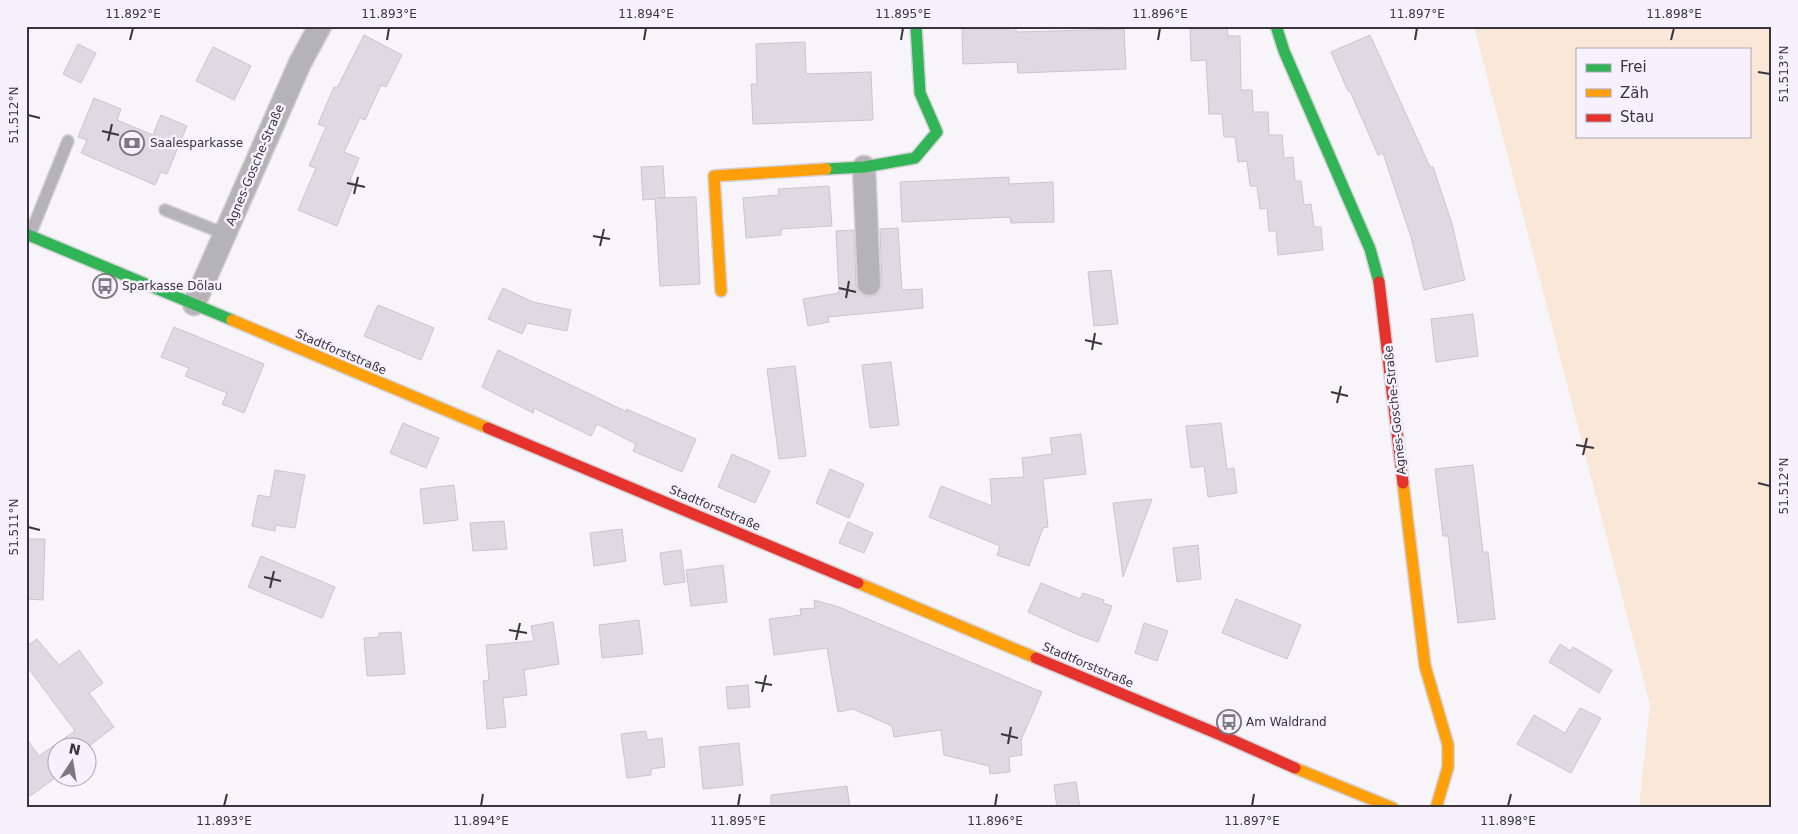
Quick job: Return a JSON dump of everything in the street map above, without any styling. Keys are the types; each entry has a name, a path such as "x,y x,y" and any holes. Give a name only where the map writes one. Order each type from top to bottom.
{"main road":[{"path":"721,291 714,176 864,167 915,158 937,132 920,93 916,26"},
{"name":"Agnes-Gosche-Straße","path":"1276,26 1284,51 1370,249 1379,282 1425,666 1448,746 1448,766 1436,808"},
{"name":"Stadtforststraße","path":"28,235 1196,725 1310,775 1393,808"}],"street":[{"name":"Agnes-Gosche-Straße","path":"194,304 300,63 320,26"},
{"path":"864,167 868,284"}],"lane":[{"path":"28,235 68,141"},
{"path":"165,210 226,234"}],"shaded area":[{"path":"1474,26 1772,26 1772,808 1639,808 1650,704"}],"building":[{"path":"962,26 1016,26 1016,32 1124,29 1126,69 1018,73 1017,62 963,64"},
{"path":"1190,26 1227,26 1228,36 1240,36 1241,90 1252,90 1253,112 1268,112 1269,135 1282,135 1284,158 1293,157 1295,181 1301,181 1304,205 1311,204 1314,227 1321,227 1323,250 1278,255 1276,231 1269,231 1267,208 1260,209 1257,186 1250,186 1247,161 1238,162 1235,137 1224,137 1222,114 1209,114 1206,60 1191,61"},
{"path":"364,35 402,55 386,87 381,85 365,120 360,118 344,152 359,158 350,180 354,183 337,226 298,210 316,168 309,166 326,127 318,124 334,87 337,88"},
{"path":"1370,35 1430,167 1433,167 1452,224 1465,280 1424,290 1411,237 1383,153 1378,155 1331,52"},
{"path":"805,42 806,74 871,72 873,120 753,124 751,84 757,84 756,44"},
{"path":"78,44 96,53 81,83 63,74"},
{"path":"213,47 251,66 234,100 196,81"},
{"name":"Saalesparkasse","path":"94,98 121,109 117,120 153,135 161,115 187,126 167,174 161,172 155,185 81,153 87,140 78,137"},
{"path":"663,166 665,198 696,197 700,284 660,286 655,199 643,200 641,167"},
{"path":"1009,177 1009,184 1053,182 1054,222 1011,223 1010,217 902,222 900,182"},
{"path":"829,186 832,226 781,229 781,235 746,238 743,198 779,195 778,189"},
{"path":"898,228 902,290 922,289 923,308 828,317 829,322 808,326 803,299 839,293 836,231 854,230 856,285 858,291 869,297 876,295 882,284 880,229"},
{"path":"1111,270 1118,324 1094,326 1088,272"},
{"path":"503,288 533,302 571,310 567,331 527,323 522,334 488,319"},
{"path":"378,305 434,328 421,360 364,336"},
{"path":"1473,314 1478,356 1436,362 1431,319"},
{"path":"174,327 264,364 244,413 222,404 227,393 185,376 189,368 161,357"},
{"path":"498,350 627,412 626,409 696,439 682,472 633,451 636,444 597,424 591,436 534,408 533,413 482,387"},
{"path":"891,362 899,425 870,428 862,365"},
{"path":"795,366 806,456 779,459 767,369"},
{"path":"403,423 439,438 426,468 390,453"},
{"path":"1221,423 1227,469 1234,468 1237,493 1208,497 1204,466 1191,468 1186,426"},
{"path":"1081,434 1086,474 1043,479 1048,527 1043,528 1029,566 997,555 1000,546 929,517 941,486 992,506 990,479 1024,477 1022,458 1052,454 1050,438"},
{"path":"732,454 770,471 755,503 718,487"},
{"path":"1473,465 1483,552 1488,552 1495,619 1458,623 1448,536 1443,536 1435,469"},
{"path":"830,469 864,484 849,518 816,503"},
{"path":"275,470 305,475 295,528 276,525 275,531 252,526 258,495 270,497"},
{"path":"454,485 458,520 424,524 420,489"},
{"path":"1152,499 1123,577 1113,503"},
{"path":"504,521 507,549 473,551 470,523"},
{"path":"848,522 873,533 864,553 839,543"},
{"path":"622,529 626,561 594,566 590,533"},
{"path":"26,539 45,539 43,600 26,599"},
{"path":"1198,545 1201,579 1177,582 1173,548"},
{"path":"681,550 685,582 664,585 660,553"},
{"path":"261,556 335,587 322,618 248,587"},
{"path":"723,565 727,602 691,606 686,570"},
{"path":"1041,583 1080,599 1083,593 1104,600 1103,603 1112,606 1098,642 1028,612"},
{"path":"1236,599 1301,625 1287,659 1222,633"},
{"path":"814,600 839,607 1042,692 1021,740 1022,755 1009,757 1010,772 990,774 989,766 944,755 941,730 894,737 892,726 853,709 838,712 827,648 774,655 769,619 801,615 800,609 815,608"},
{"path":"639,620 643,654 602,658 599,625"},
{"path":"553,622 559,664 524,670 527,695 503,698 506,727 487,729 483,681 489,680 486,645 534,641 531,626"},
{"path":"1144,623 1168,631 1157,661 1135,653"},
{"path":"401,632 405,674 367,676 364,638 379,637 379,633"},
{"path":"37,639 59,665 79,650 103,683 89,693 114,727 98,739 98,736 68,736 75,731 26,665 26,647"},
{"path":"1560,644 1571,651 1573,647 1612,670 1599,693 1549,662"},
{"path":"748,685 750,707 728,709 726,687"},
{"path":"1580,708 1601,718 1571,773 1517,744 1534,715 1565,733"},
{"path":"646,731 647,740 662,738 665,767 651,769 651,775 627,778 621,734"},
{"path":"26,738 39,756 48,750 48,783 26,799"},
{"path":"739,743 743,785 703,789 699,747"},
{"path":"1076,782 1080,808 1057,808 1054,785"},
{"path":"847,786 850,808 771,808 771,795"}],"traffic: fast":[{"path":"826,169 864,167 915,158 937,132 920,93 916,26"},
{"path":"1276,26 1284,51 1370,249 1379,282"},
{"path":"26,234 232,320"}],"traffic: slow":[{"path":"721,291 714,176 826,169"},
{"path":"232,320 488,428"},
{"path":"1403,483 1425,666 1448,745 1448,767 1436,808"},
{"path":"858,583 1036,658"},
{"path":"1295,768 1393,808"}],"traffic: jam":[{"path":"1379,282 1403,483"},
{"path":"488,428 858,583"},
{"path":"1036,658 1295,768"}],"place":[{"name":"Saalesparkasse","path":"132,143"},
{"name":"Sparkasse Dölau","path":"105,286"},
{"name":"Am Waldrand","path":"1229,722"}]}
